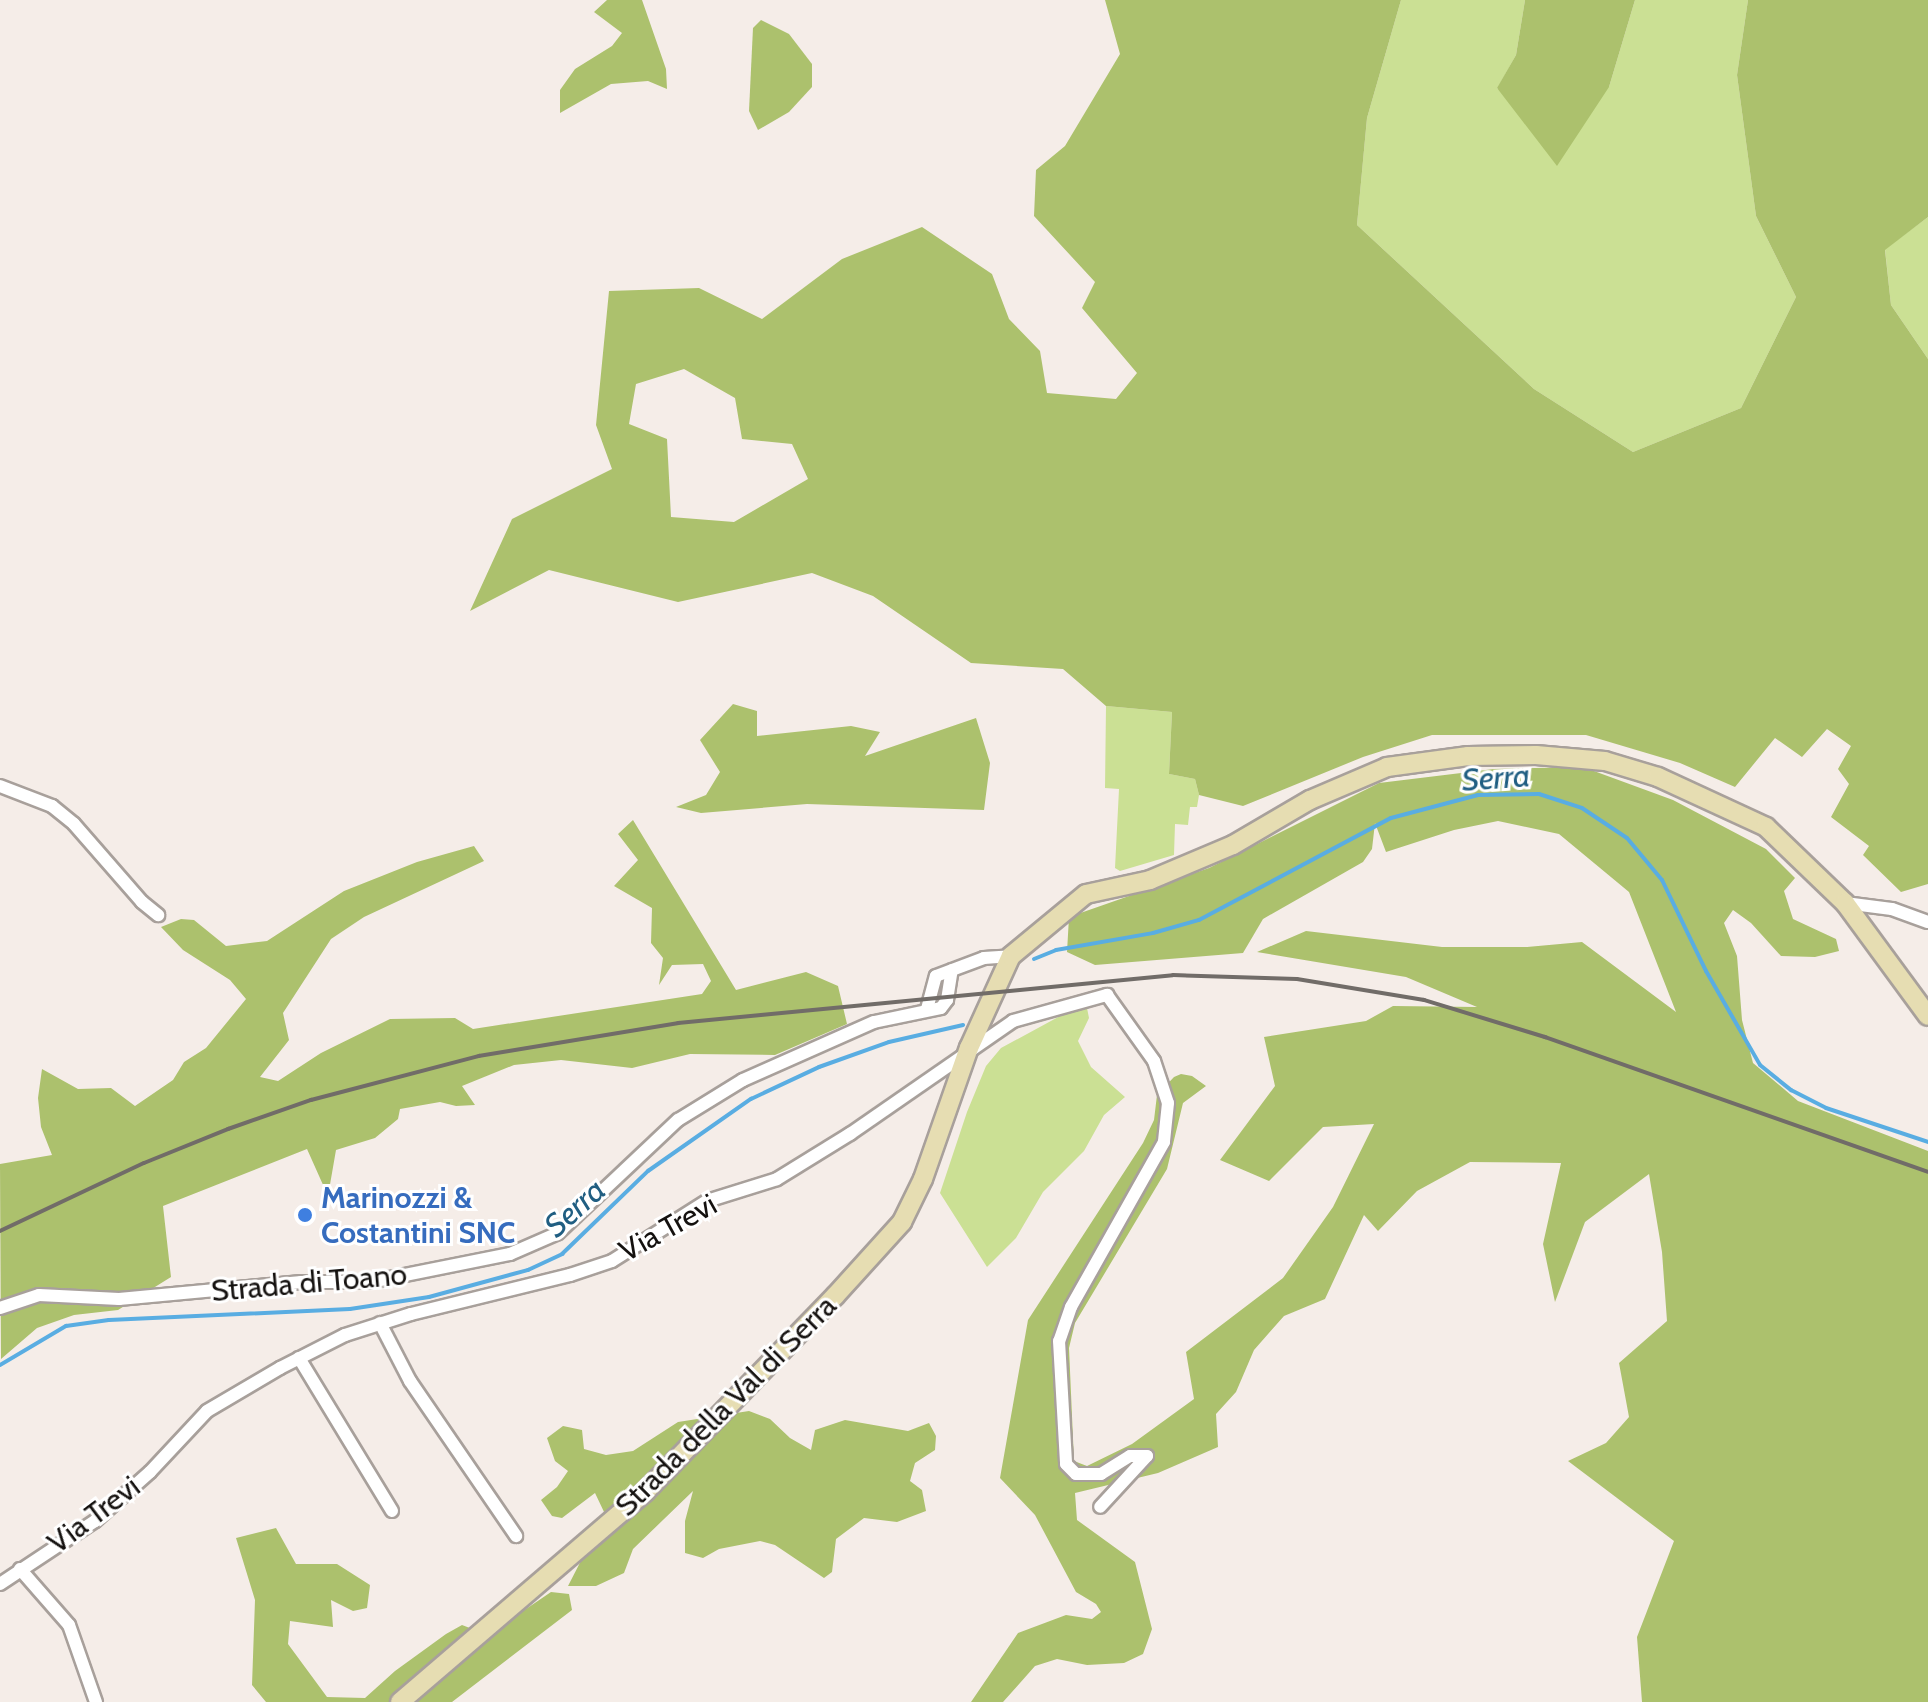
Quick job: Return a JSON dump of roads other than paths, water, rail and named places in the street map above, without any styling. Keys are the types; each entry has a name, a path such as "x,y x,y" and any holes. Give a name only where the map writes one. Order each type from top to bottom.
{"street":[{"name":"Strada della Val di Serra","path":"400,1702 645,1492 835,1296 902,1222 923,1179 969,1048 1011,956 1086,894 1150,880 1233,845 1310,800 1387,767 1468,756 1536,755 1605,761 1658,777 1766,827 1845,903 1928,1016"},
{"path":"0,786 52,806 74,824 142,902 158,915"},
{"path":"1845,903 1892,909 1928,922"},
{"name":"Strada di Toano","path":"0,1308 39,1295 119,1299 301,1282 370,1282 510,1254 558,1233 678,1120 743,1080 863,1026 927,1009 936,976 984,958 1011,956"},
{"path":"969,1048 1013,1021 1107,995 1154,1061 1168,1103 1164,1142 1071,1307 1059,1341 1066,1464 1076,1474 1101,1474 1130,1456 1147,1456 1100,1507"},
{"name":"Via Trevi","path":"0,1584 95,1521 150,1472 207,1411 299,1358 345,1335 380,1323 612,1261 707,1201 777,1179 850,1134 969,1048"},
{"path":"380,1323 410,1381 516,1536"},
{"path":"299,1358 392,1511"},
{"path":"20,1569 69,1625 96,1702"}],"waterway":[{"name":"Serra","path":"1034,959 1056,950 1153,933 1199,920 1391,818 1478,795 1539,794 1582,808 1627,838 1662,880 1706,971 1760,1065 1791,1090 1826,1108 1928,1142"},
{"name":"Serra","path":"0,1365 66,1326 109,1320 350,1309 429,1297 528,1270 562,1254 648,1171 751,1099 819,1067 889,1042 963,1025"}],"railway":[{"path":"0,1231 144,1163 228,1129 311,1100 479,1056 678,1023 1173,975 1297,979 1424,1000 1545,1037 1928,1172"}],"place":[{"name":"Marinozzi & Costantini SNC","path":"305,1215"}]}
